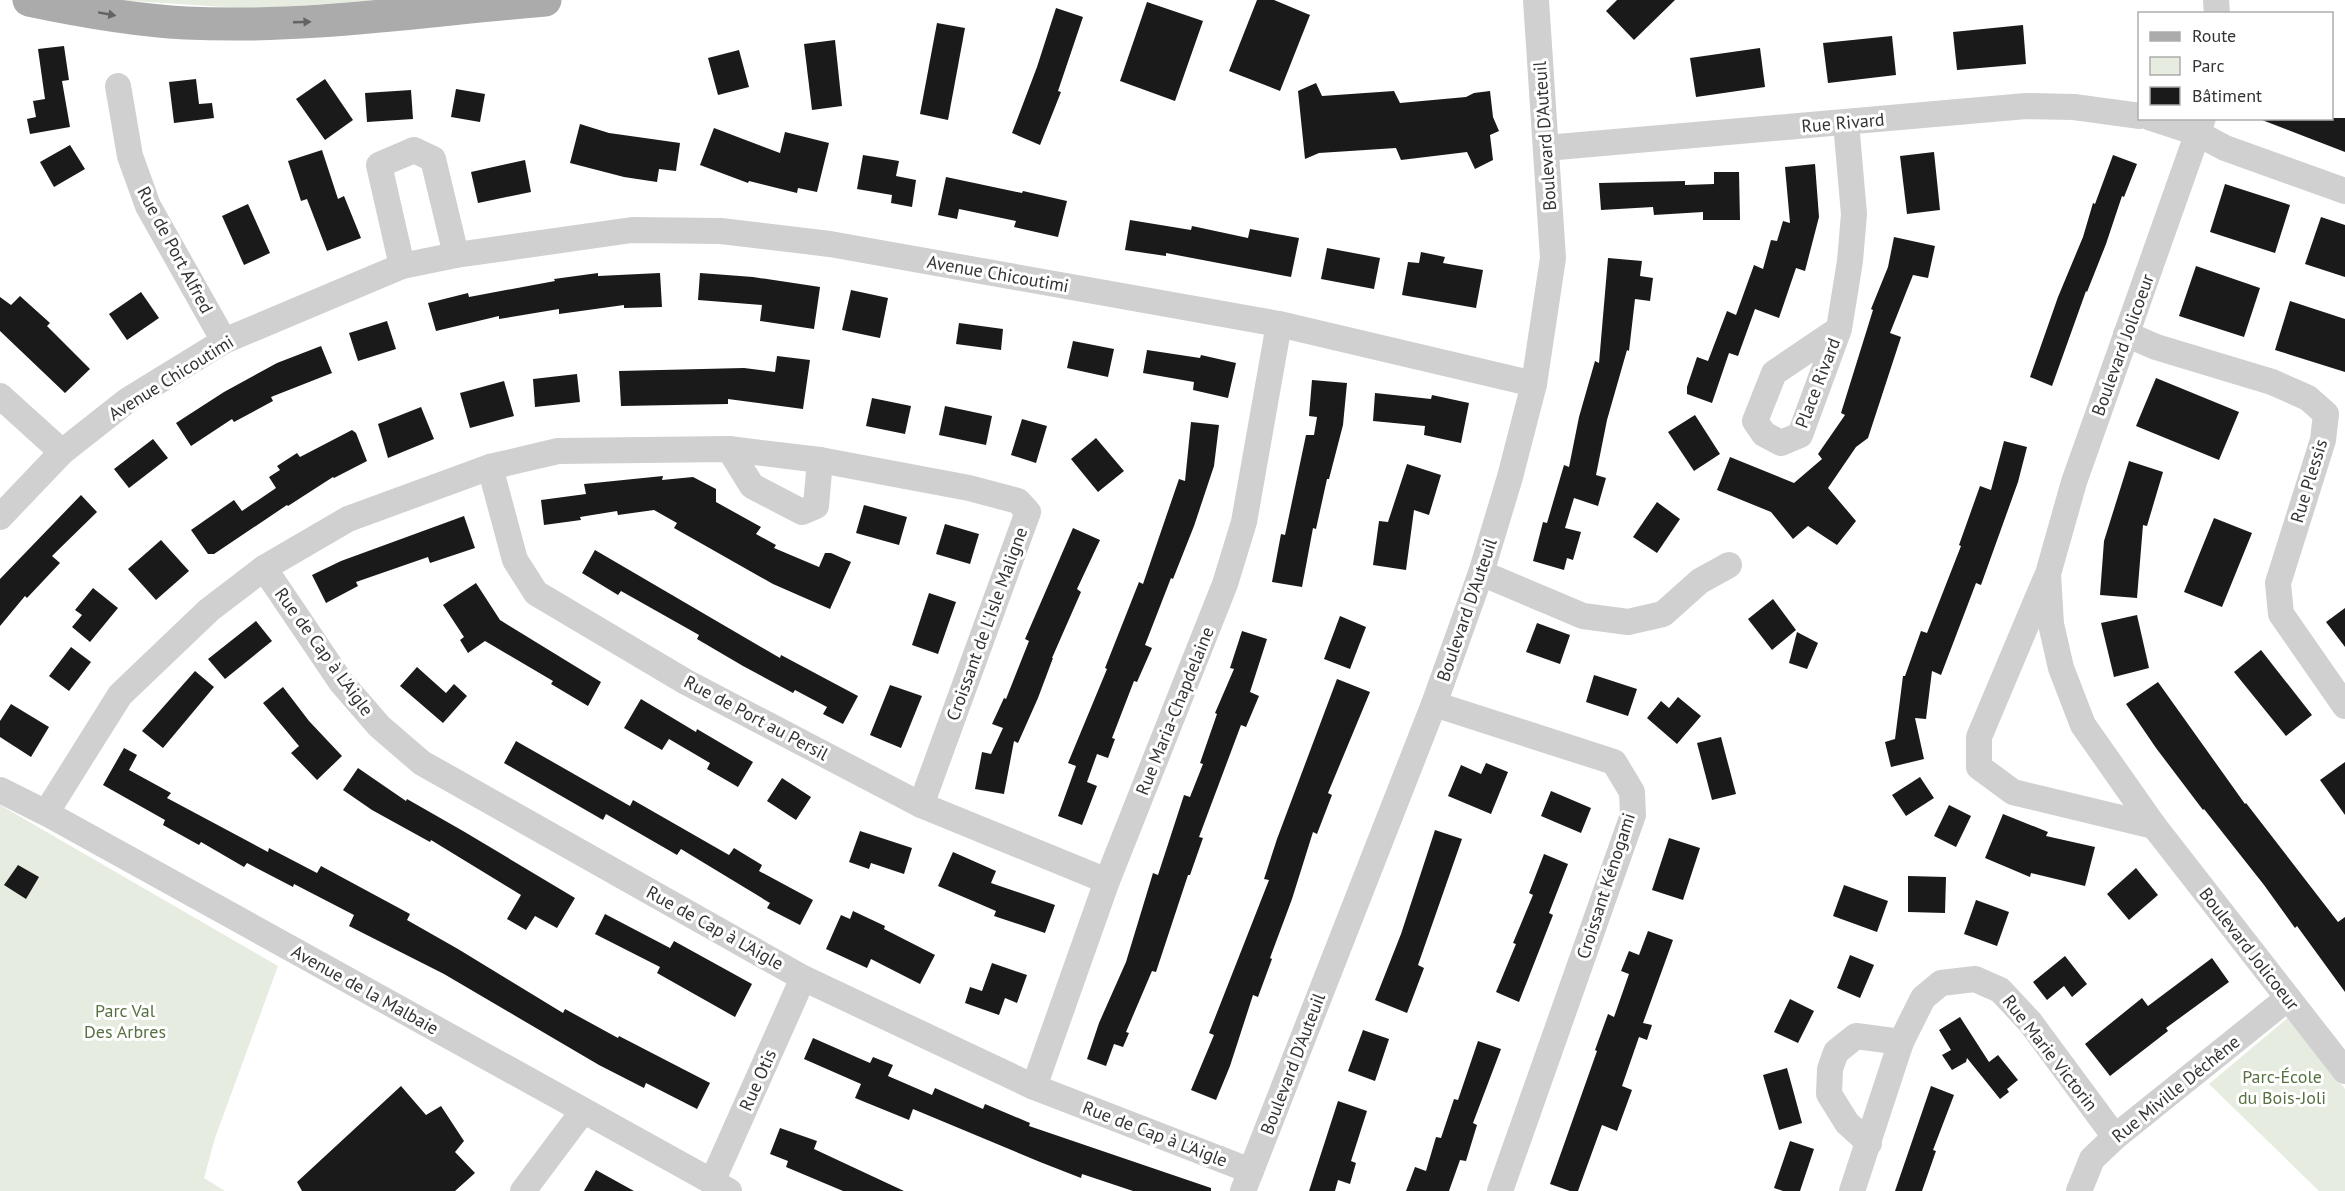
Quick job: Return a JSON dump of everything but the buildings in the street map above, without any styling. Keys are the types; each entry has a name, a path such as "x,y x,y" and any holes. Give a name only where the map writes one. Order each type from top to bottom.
{"main road":[{"path":"29,0 123,17 188,23 348,19 545,0"}],"street":[{"name":"Boulevard D'Auteuil","path":"1247,1181 1434,704 1481,573 1510,477 1534,384 1553,258 1536,0"},
{"name":"Rue de Port Alfred","path":"118,86 130,156 148,206 224,341"},
{"name":"Rue Rivard","path":"1546,148 2026,106 2083,108 2138,116"},
{"path":"2163,120 2200,126 2225,148 2345,191"},
{"name":"Place Rivard","path":"1839,329 1850,261 1854,214 1846,123"},
{"name":"Boulevard Jolicoeur","path":"2154,826 2013,792 1979,767 1979,736 2048,574 2074,482 2200,126"},
{"path":"402,266 379,165 414,150 433,159 456,255"},
{"name":"Avenue Chicoutimi","path":"0,517 62,452 128,400 224,341 402,266 456,255 632,230 721,231 830,244 1279,324 1534,384"},
{"name":"Rue Maria-Chapdelaine","path":"1034,1087 1107,881 1225,584 1244,522 1279,324"},
{"name":"Rue Plessis","path":"2126,334 2156,346 2272,382 2308,398 2326,414 2323,440 2278,583 2281,614 2345,706"},
{"path":"0,396 62,452"},
{"path":"729,449 752,486 802,512 816,506 820,460"},
{"name":"Croissant de L'Isle Maligne","path":"46,813 120,695 209,610 264,568 348,519 490,467 558,451 729,449 820,460 969,488 1018,501 1028,512 921,805"},
{"name":"Rue de Port au Persil","path":"490,467 515,560 536,594 686,682 921,805 1107,881"},
{"path":"1481,573 1583,616 1628,622 1663,614 1700,581 1729,566"},
{"name":"Rue de Cap à L'Aigle","path":"264,568 341,682 379,726 422,763 803,978 1034,1087 1247,1181"},
{"name":"Boulevard Jolicoeur","path":"2048,574 2051,624 2061,668 2083,725 2154,826 2345,1071"},
{"name":"Croissant Kénogami","path":"1434,704 1614,762 1632,792 1633,815 1500,1191"},
{"name":"Avenue de la Malbaie","path":"0,790 46,813 721,1187"},
{"name":"Rue Otis","path":"721,1187 803,978"},
{"name":"Rue Marie Victorin","path":"1852,1191 1901,1042 1923,998 1941,983 1975,979 2000,990 2030,1022 2115,1137"},
{"name":"Rue Miville Déchêne","path":"2079,1191 2092,1159 2115,1137 2288,998"},
{"path":"1869,1143 1847,1123 1828,1094 1830,1070 1836,1052 1856,1036 1901,1042"},
{"path":"523,1191 583,1111"}],"green space":[{"path":"117,0 379,0 255,9"},
{"name":"Parc Val Des Arbres","path":"0,805 278,966 215,1138 204,1178 225,1191 0,1191"},
{"name":"Parc-École du Bois-Joli","path":"2289,1017 2345,1089 2345,1191 2319,1191 2209,1084"}]}
